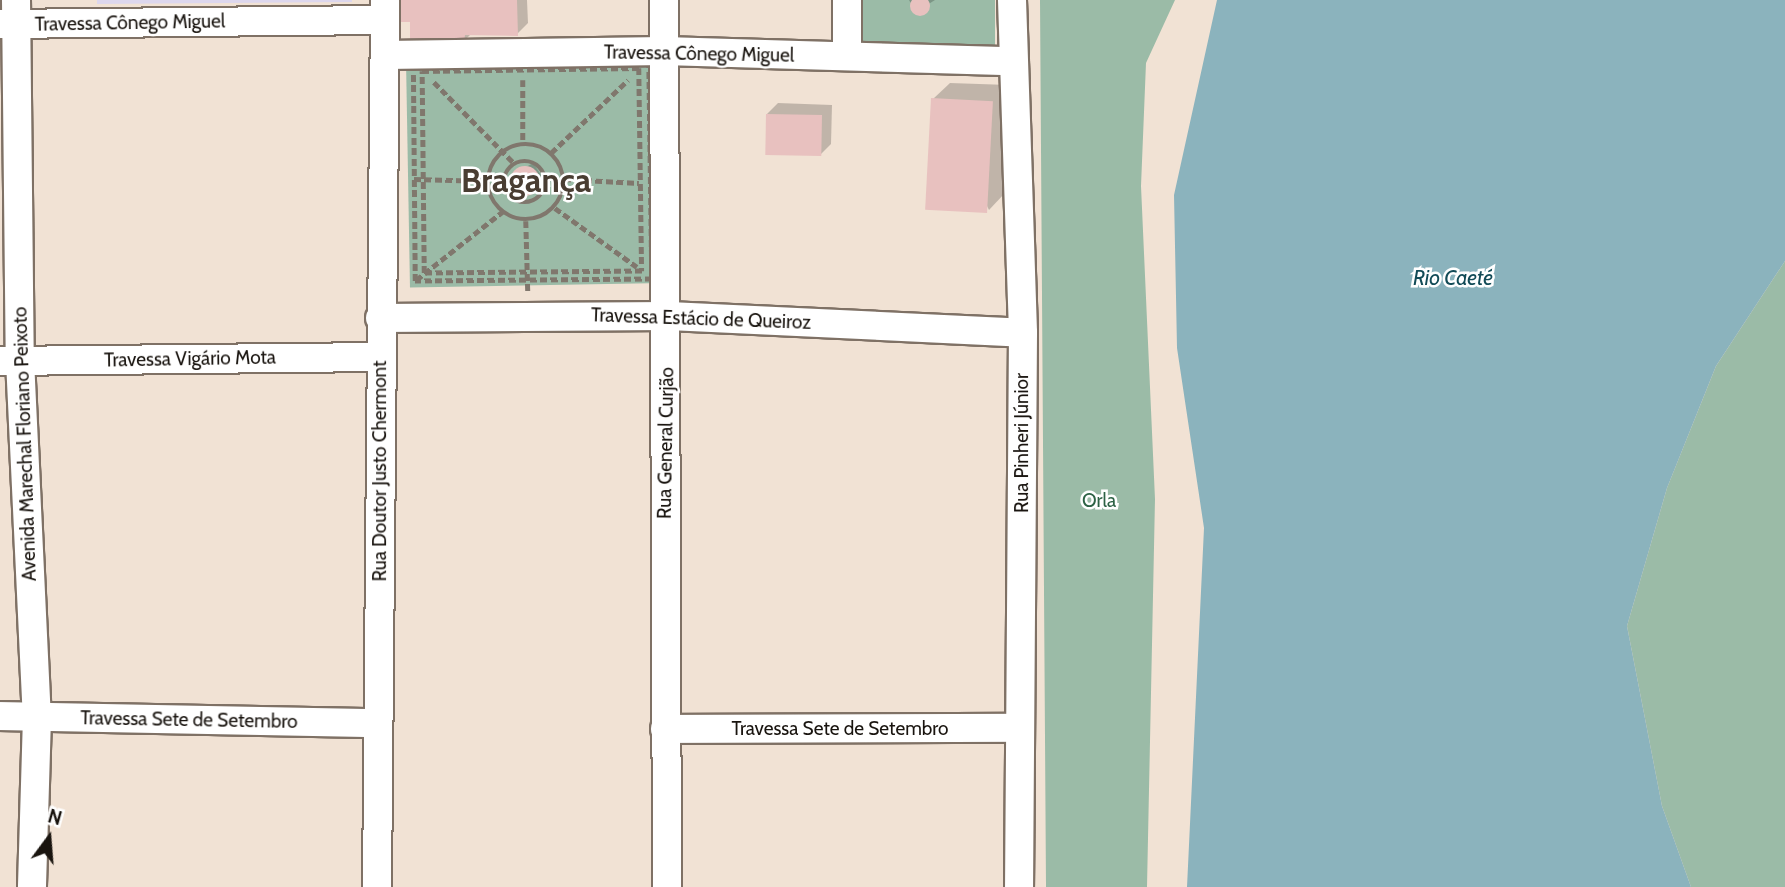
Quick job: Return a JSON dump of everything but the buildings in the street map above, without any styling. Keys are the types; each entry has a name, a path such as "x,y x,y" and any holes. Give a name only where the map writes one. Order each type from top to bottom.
{"street":[{"name":"Rua General Curjão","path":"664,0 657,56 669,316 665,729 667,887"},
{"path":"847,0 847,56"},
{"name":"Rua Pinheri Júnior","path":"1012,0 1023,333 1015,728 1019,887"},
{"name":"Travessa Cônego Miguel","path":"11,16 78,12 385,10"},
{"name":"Rua Doutor Justo Chermont","path":"377,887 380,318 399,59 385,10"},
{"name":"Avenida Marechal Floriano Peixoto","path":"11,16 10,360 37,717 32,887"},
{"name":"Travessa Cônego Miguel","path":"399,59 847,56 1012,61"},
{"name":"Travessa Estácio de Queiroz","path":"380,318 530,314 669,316 1023,333"},
{"name":"Travessa Vigário Mota","path":"10,360 380,357"},
{"name":"Travessa Sete de Setembro","path":"0,716 378,723"},
{"name":"Travessa Sete de Setembro","path":"665,729 1015,728"}],"path":[{"path":"399,59 522,62 657,56"},
{"path":"551,153 639,68 657,56"},
{"path":"652,279 651,184 657,56"},
{"path":"399,59 422,71 514,163"},
{"path":"399,59 414,179 415,281"},
{"path":"522,62 523,144"},
{"path":"422,71 639,68"},
{"path":"639,68 642,271"},
{"path":"422,71 424,273"},
{"path":"488,181 503,151 523,144 551,153 564,179 555,208"},
{"path":"527,160 546,174 541,197 530,203 508,195 503,183 514,163 527,160"},
{"path":"414,179 488,181"},
{"path":"564,179 651,184"},
{"path":"488,181 502,212 526,220 555,208"},
{"path":"555,208 652,279"},
{"path":"415,281 502,212"},
{"path":"526,220 530,314"},
{"path":"424,273 642,271"},
{"path":"415,281 652,279"}],"shaded area":[{"path":"97,0 352,0 352,2 97,4"}],"green space":[{"path":"854,0 995,0 995,47 854,47"},
{"name":"Orla","path":"1040,0 1175,0 1146,63 1141,186 1155,499 1147,887 1046,887"},
{"path":"660,57 664,283 410,287 406,61"},
{"path":"1785,261 1785,887 1691,887 1662,806 1627,626 1667,488 1716,366"}],"water":[{"name":"Rio Caeté","path":"1217,0 1785,0 1785,261 1716,366 1667,488 1627,626 1662,806 1691,887 1187,887 1204,528 1177,348 1174,195"}],"district":[{"name":"Bragança","path":"526,181"}]}
